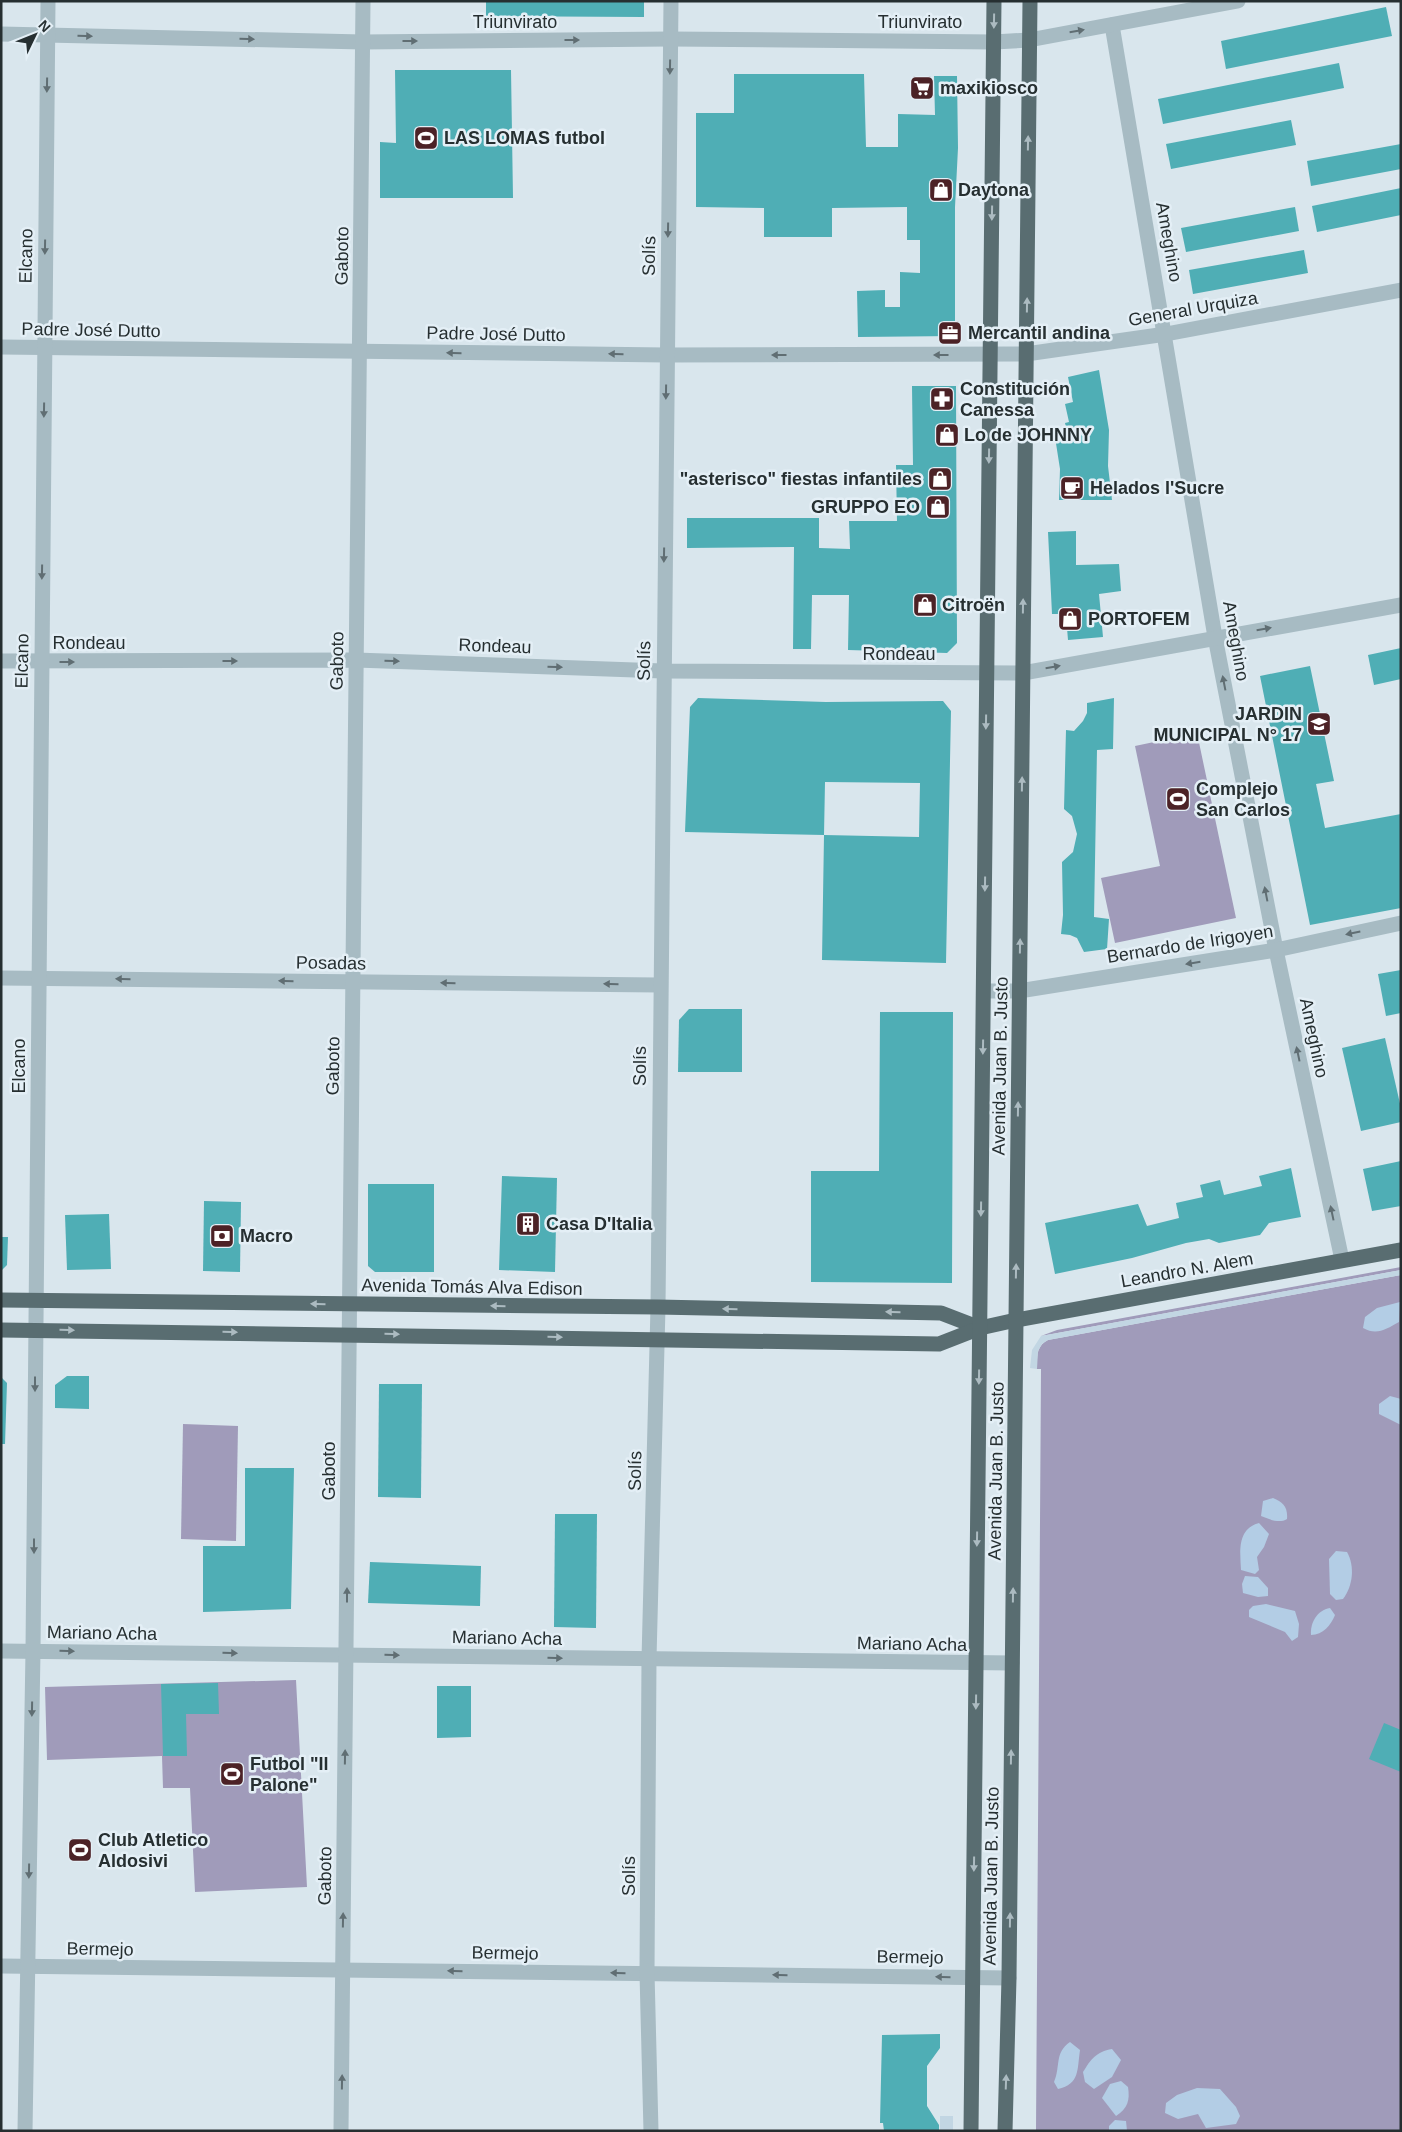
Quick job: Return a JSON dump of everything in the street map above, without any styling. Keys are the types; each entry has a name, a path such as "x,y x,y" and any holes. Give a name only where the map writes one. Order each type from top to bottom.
{"main road":[{"name":"Avenida Juan B. Justo","path":"971,2131 994,1"},
{"name":"Avenida Juan B. Justo","path":"1005,2131 1009,1978 1030,1"},
{"name":"Leandro N. Alem","path":"657,1338 939,1344 980,1328 1016,1320 1401,1250"},
{"name":"Avenida Tomás Alva Edison","path":"1,1300 941,1313 980,1328"},
{"path":"1,1330 657,1338"}],"street":[{"name":"Elcano","path":"26,2131 33,1651 48,1"},
{"name":"Gaboto","path":"341,2131 363,1"},
{"name":"Solís","path":"651,2131 647,1973 649,1659 658,1308 671,1"},
{"name":"Triunvirato","path":"1,34 363,42 670,39 994,42 1029,40 1238,1"},
{"name":"Ameghino","path":"1112,24 1166,334 1215,637 1276,950 1342,1260"},
{"name":"General Urquiza","path":"990,355 1026,354 1166,334 1401,290"},
{"name":"Padre José Dutto","path":"1,347 666,355 990,355"},
{"name":"Rondeau","path":"1,661 356,660 663,671 1023,673 1401,605"},
{"name":"Bernardo de Irigoyen","path":"984,991 1019,991 1276,950 1401,923"},
{"name":"Posadas","path":"1,978 660,985"},
{"name":"Mariano Acha","path":"1,1651 1012,1663"},
{"name":"Bermejo","path":"1,1966 1009,1978"}],"shaded area":[{"path":"1197,733 1236,918 1115,943 1101,878 1160,866 1135,746"},
{"path":"1401,1267 1401,1270 1041,1336 1057,1330"},
{"path":"1401,1270 1401,1275 1048,1340 1042,1344 1038,1351 1037,1369 1030,1368 1032,1350 1041,1336"},
{"path":"1401,1275 1401,2131 1036,2131 1041,1369 1037,1369 1039,1349 1048,1340"},
{"path":"183,1424 238,1426 236,1541 181,1539"},
{"name":"Futbol \"Il Palone\"","path":"296,1680 307,1887 195,1892 190,1788 163,1788 162,1756 47,1760 45,1687"},
{"path":"940,2116 953,2116 953,2131 940,2131"}],"sand":[{"path":"1400,1302 1399,1322 1386,1329 1377,1331 1363,1328 1365,1317 1377,1308"},
{"path":"1390,1396 1401,1399 1401,1425 1379,1414 1379,1404"},
{"path":"1273,1498 1280,1501 1284,1506 1287,1511 1287,1519 1277,1521 1261,1516 1263,1501"},
{"path":"1259,1523 1269,1534 1264,1547 1257,1557 1259,1570 1255,1574 1241,1570 1240,1548 1243,1535 1252,1526"},
{"path":"1336,1551 1347,1552 1350,1558 1352,1576 1349,1588 1343,1599 1336,1600 1330,1594 1329,1559"},
{"path":"1245,1576 1258,1577 1268,1588 1268,1596 1258,1597 1243,1593 1242,1584"},
{"path":"1266,1604 1295,1611 1299,1624 1298,1637 1292,1641 1285,1632 1249,1617 1249,1610 1253,1606"},
{"path":"1330,1608 1335,1615 1331,1622 1323,1631 1311,1635 1315,1618 1321,1611"},
{"path":"1070,2042 1080,2050 1078,2070 1070,2084 1058,2089 1054,2082 1060,2055 1065,2046"},
{"path":"1112,2049 1121,2060 1112,2077 1094,2089 1085,2082 1083,2072 1094,2057"},
{"path":"1121,2081 1128,2087 1129,2096 1126,2107 1116,2116 1102,2098 1110,2084"},
{"path":"1197,2088 1220,2089 1236,2107 1240,2116 1236,2124 1206,2128 1198,2114 1178,2119 1165,2113 1166,2103 1177,2095"},
{"path":"1115,2120 1126,2121 1127,2131 1109,2131 1109,2126"}],"building":[{"path":"486,1 644,1 644,17 486,16"},
{"path":"1386,7 1392,36 1226,69 1221,41"},
{"path":"1339,63 1344,88 1163,124 1158,99"},
{"path":"395,70 511,70 513,198 380,198 380,142 396,143"},
{"path":"734,74 864,74 866,147 898,147 898,114 935,115 934,76 957,76 958,148 955,207 955,336 858,337 857,291 885,290 885,307 900,307 900,272 920,273 920,240 907,240 907,207 832,208 832,237 764,237 764,208 696,207 696,113 734,113"},
{"path":"1291,120 1296,145 1171,169 1166,144"},
{"path":"1401,144 1401,169 1311,186 1307,161"},
{"path":"1401,188 1401,215 1317,232 1312,206"},
{"path":"1295,207 1299,231 1186,252 1181,228"},
{"path":"1304,250 1308,273 1193,294 1189,270"},
{"path":"1099,370 1109,430 1108,466 1112,500 1059,500 1060,469 1055,437 1068,435 1065,423 1069,422 1065,404 1073,402 1068,377"},
{"path":"912,386 956,386 957,643 947,653 848,650 849,595 812,595 811,649 793,649 794,547 687,548 687,518 819,518 819,548 850,549 849,521 897,521 896,465 913,465"},
{"path":"1076,531 1076,565 1119,564 1121,591 1099,594 1103,637 1068,640 1067,628 1060,629 1059,614 1052,614 1048,532"},
{"path":"1401,648 1401,679 1374,685 1368,655"},
{"path":"1310,666 1334,781 1316,784 1325,828 1401,814 1401,908 1310,925 1260,676"},
{"path":"698,698 826,702 943,701 951,711 946,963 822,960 824,835 685,832 690,707","holes":["825,782 920,783 919,837 824,835"]},
{"path":"1114,698 1113,749 1097,750 1094,917 1109,919 1107,949 1084,952 1077,938 1061,934 1063,915 1062,862 1073,852 1077,834 1072,816 1064,809 1066,730 1074,731 1083,721 1087,713 1087,703"},
{"path":"1401,970 1401,1013 1386,1016 1378,974"},
{"path":"689,1009 742,1009 742,1072 678,1072 679,1020"},
{"path":"880,1012 953,1012 952,1283 811,1282 811,1171 879,1171"},
{"path":"1385,1038 1401,1108 1401,1122 1361,1131 1342,1048"},
{"path":"1401,1161 1401,1206 1372,1211 1363,1169"},
{"path":"1291,1168 1301,1217 1269,1223 1260,1235 1219,1243 1209,1239 1186,1243 1132,1258 1055,1274 1045,1223 1138,1204 1147,1226 1179,1218 1176,1203 1203,1197 1200,1185 1220,1180 1224,1195 1262,1186 1259,1176"},
{"name":"Casa D'Italia","path":"502,1176 557,1178 555,1272 499,1270"},
{"path":"368,1184 434,1184 434,1272 375,1272 368,1266"},
{"name":"Macro","path":"204,1201 241,1202 240,1272 203,1271"},
{"path":"109,1214 111,1269 67,1270 65,1215"},
{"path":"1,1237 8,1237 7,1265 1,1271"},
{"path":"67,1376 89,1376 89,1409 55,1408 55,1385"},
{"path":"1,1377 7,1383 5,1444 1,1444"},
{"path":"379,1384 422,1384 421,1498 378,1497"},
{"path":"245,1468 294,1468 291,1609 203,1612 203,1546 245,1546"},
{"path":"555,1514 597,1514 596,1628 554,1627"},
{"path":"370,1562 481,1566 480,1606 368,1603"},
{"path":"218,1683 219,1714 186,1714 187,1756 163,1756 161,1684"},
{"path":"437,1686 471,1686 471,1737 437,1738"},
{"path":"1384,1723 1401,1730 1401,1772 1369,1759"},
{"path":"940,2034 940,2048 927,2066 927,2106 939,2125 939,2131 884,2131 883,2123 880,2123 882,2035"}],"place":[{"name":"maxikiosco","path":"922,88"},
{"name":"LAS LOMAS futbol","path":"426,138"},
{"name":"Daytona","path":"941,190"},
{"name":"Mercantil andina","path":"950,333"},
{"name":"Constitución Canessa","path":"942,399"},
{"name":"Lo de JOHNNY","path":"947,435"},
{"name":"\"asterisco\" fiestas infantiles","path":"940,479"},
{"name":"Helados l'Sucre","path":"1072,488"},
{"name":"GRUPPO EO","path":"938,507"},
{"name":"Citroën","path":"925,605"},
{"name":"PORTOFEM","path":"1070,619"},
{"name":"JARDIN MUNICIPAL N° 17","path":"1319,724"},
{"name":"Complejo San Carlos","path":"1178,799"},
{"name":"Casa D'Italia","path":"528,1224"},
{"name":"Macro","path":"222,1236"},
{"name":"Futbol \"Il Palone\"","path":"232,1774"},
{"name":"Club Atletico Aldosivi","path":"80,1850"}]}
